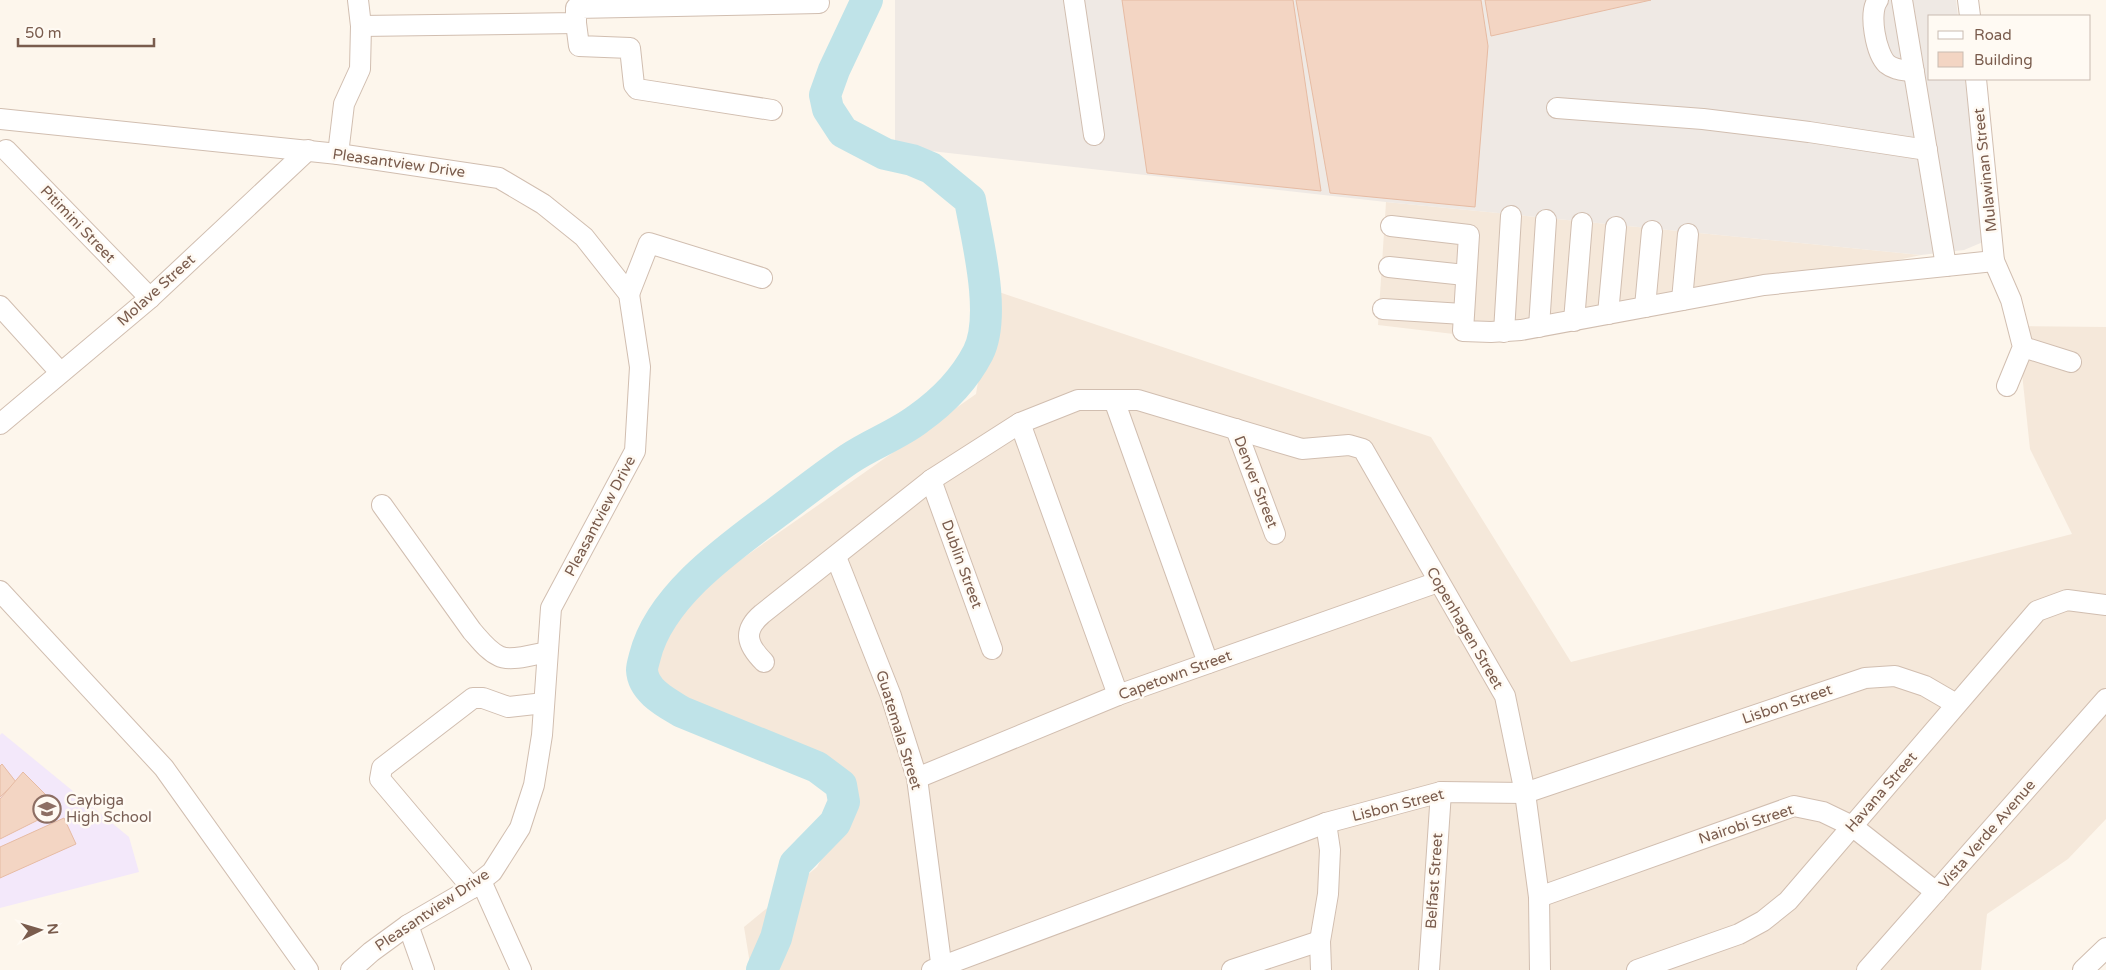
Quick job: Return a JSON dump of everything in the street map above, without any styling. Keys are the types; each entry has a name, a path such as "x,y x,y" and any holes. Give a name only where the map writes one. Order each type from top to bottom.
{"street":[{"path":"338,154 344,104 360,69 361,26 358,0"},
{"path":"1074,0 1094,135"},
{"path":"1878,0 1873,8 1873,19 1882,58 1895,68 1914,72"},
{"path":"1902,0 1946,266"},
{"path":"1968,0 1970,15"},
{"path":"772,110 637,89 634,85 630,48 579,46 576,8 819,2"},
{"path":"361,26 576,23"},
{"name":"Mulawinan Street","path":"1976,80 1994,261 2011,300 2023,347"},
{"path":"1557,108 1703,119 1809,132 1927,150"},
{"name":"Pleasantview Drive","path":"0,119 308,150 499,178 544,204 584,237 629,294 640,367 635,452 551,608 542,735 534,785 520,828 492,872 476,884 408,925 371,952 351,970"},
{"path":"3,153 21,122"},
{"name":"Molave Street","path":"0,424 150,298 308,150"},
{"name":"Pitimini Street","path":"3,153 150,298"},
{"path":"1504,332 1512,216"},
{"path":"1539,327 1546,220"},
{"path":"1574,321 1582,223"},
{"path":"1391,226 1469,235 1462,330 1504,332 1574,321 1764,285 1994,261"},
{"path":"1608,314 1616,227"},
{"path":"1645,308 1652,230"},
{"path":"1682,300 1688,234"},
{"path":"629,294 649,242 762,278"},
{"path":"1389,266 1465,275"},
{"path":"0,306 60,372"},
{"path":"1383,309 1463,314"},
{"path":"2007,386 2023,347 2071,362"},
{"path":"764,662 750,643 749,634 752,623 931,480 1020,423 1078,400 1138,400 1236,429"},
{"path":"1114,400 1208,663"},
{"path":"1020,423 1118,695"},
{"name":"Copenhagen Street","path":"1236,429 1302,449 1349,445 1362,449 1505,696 1525,793 1539,897 1540,970"},
{"name":"Denver Street","path":"1236,429 1276,534"},
{"name":"Dublin Street","path":"931,480 992,649"},
{"path":"382,505 472,631 486,646 500,657 520,657 547,652"},
{"name":"Guatemala Street","path":"836,557 891,696 917,778 938,969"},
{"name":"Capetown Street","path":"917,778 1118,695 1438,582"},
{"path":"0,591 164,768 308,970"},
{"name":"Havana Street","path":"1637,970 1739,934 1763,921 1788,901 2037,611 2067,600 2106,605"},
{"name":"Lisbon Street","path":"938,969 1326,823 1441,792 1525,793 1865,678 1895,676 1925,686 1956,704"},
{"path":"521,970 476,884 380,778 380,773 382,768 473,698 483,698 508,707 544,704"},
{"name":"Vista Verde Avenue","path":"1867,970 2106,698"},
{"name":"Belfast Street","path":"1429,970 1441,792"},
{"name":"Nairobi Street","path":"1539,897 1794,806 1823,812 1852,826 1936,892"},
{"path":"1321,970 1320,941 1328,894 1330,850 1326,823"},
{"path":"408,925 424,970"},
{"path":"1232,970 1320,941"},
{"path":"2083,970 2106,948"}],"shaded area":[{"path":"895,0 1956,0 1958,15 1928,15 1928,80 1965,80 1983,242 1964,250 1921,255 1386,202 895,147"},
{"path":"1386,202 1921,255 1851,270 1462,335 1378,325"},
{"path":"993,290 1431,437 1571,662 2072,534 2030,449 2017,326 2106,327 2106,819 2068,859 1987,914 1981,970 751,970 744,927 817,867 840,825 845,802 841,783 819,764 653,694 647,676 648,660 667,624 716,577 976,394"},
{"name":"Caybiga High School","path":"2,733 129,837 139,872 0,908 0,735"}],"building":[{"path":"1122,0 1293,0 1321,191 1147,173"},
{"path":"1296,0 1481,0 1488,46 1475,207 1330,193"},
{"path":"1485,0 1651,0 1491,36"},
{"path":"2,764 16,782 0,797 0,766"},
{"path":"23,772 60,809 0,839 0,799"},
{"path":"64,818 76,844 0,878 0,847"}],"waterway":[{"path":"762,970 776,938 795,864 835,823 844,802 841,785 817,767 682,712 663,700 651,690 643,677 642,668 645,656 653,634 665,613 699,575 718,558 840,465 910,425 944,398 966,372 978,353 986,319 984,277 970,200 931,168 912,160 885,154 843,132 828,109 825,95 834,70 867,0"}],"place":[{"name":"Caybiga High School","path":"47,809"}]}
